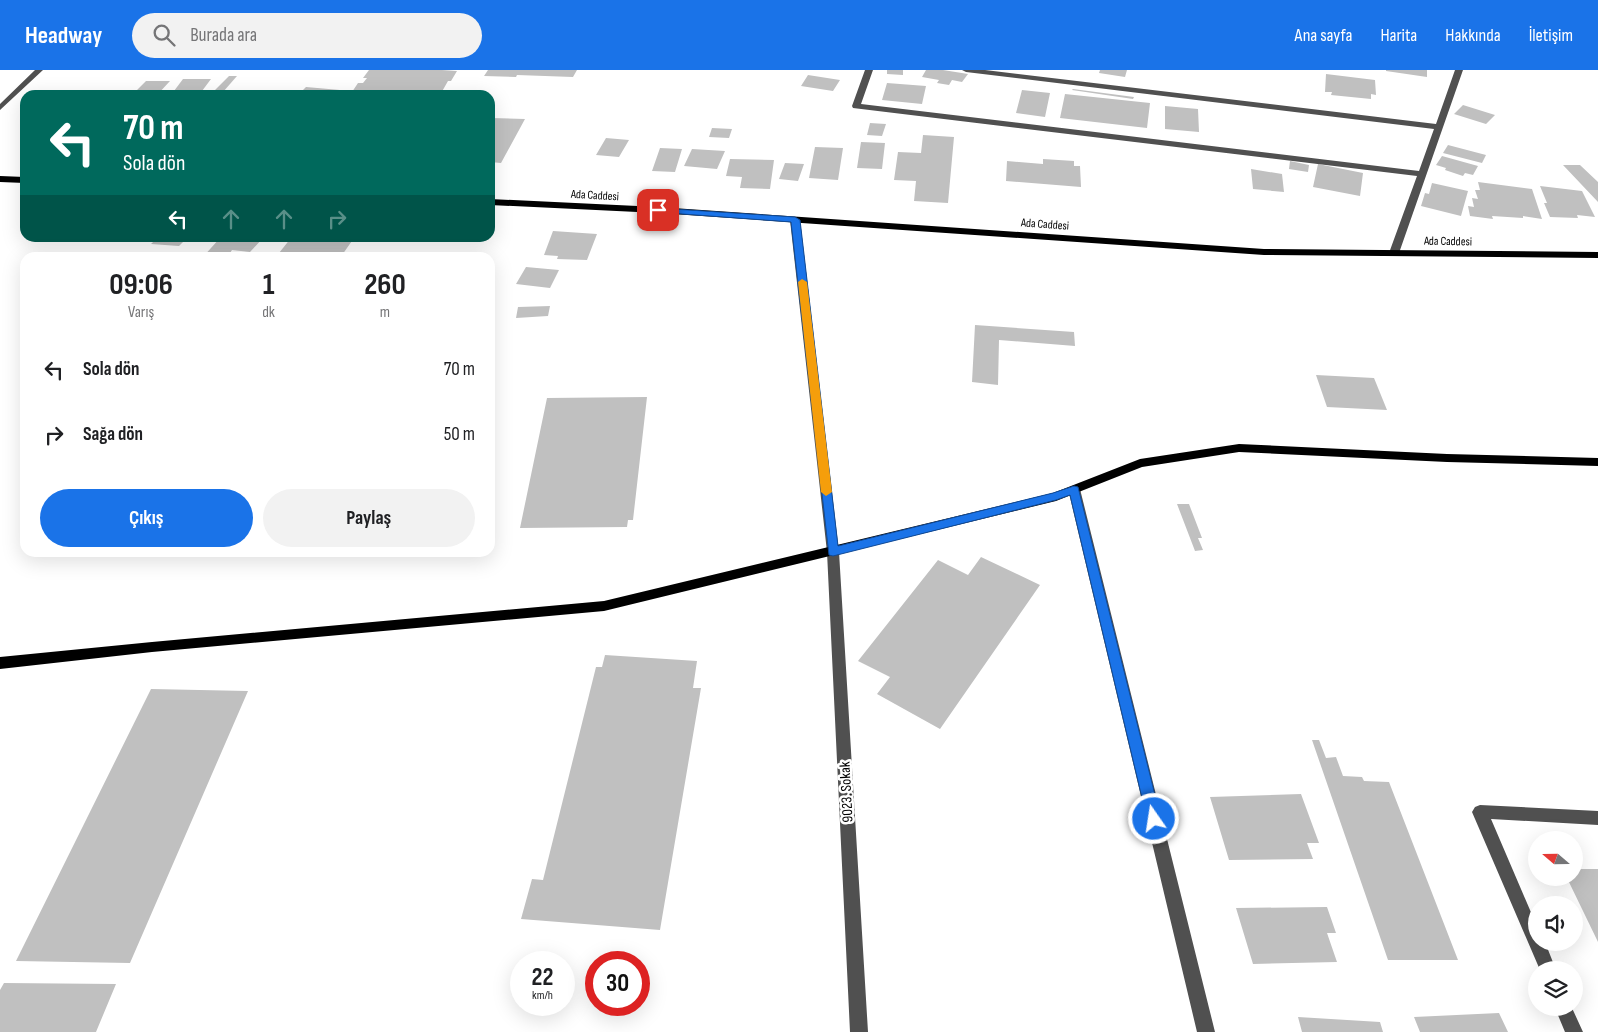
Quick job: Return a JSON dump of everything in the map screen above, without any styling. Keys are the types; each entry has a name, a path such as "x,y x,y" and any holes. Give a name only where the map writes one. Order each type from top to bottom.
{"main road":[{"path":"0,178 20,180"},
{"name":"Ada Caddesi","path":"495,202 658,210 1264,252 1598,255"},
{"path":"0,663 152,647 604,606 1056,497 1140,463 1239,448 1447,458 1598,462"}],"street":[{"path":"0,108 39,70"},
{"path":"869,70 856,106 1252,151 1422,174"},
{"path":"966,70 1439,127"},
{"path":"1394,253 1459,70"},
{"name":"9023. Sokak","path":"795,220 833,552 859,1032"},
{"path":"1074,489 1206,1032"},
{"path":"1544,961 1480,812 1598,818"},
{"path":"1567,1016 1574,1032"}],"building":[{"path":"369,70 457,71 443,90 353,90 358,83 363,83 367,78 363,78"},
{"path":"488,70 577,70 573,77 484,76"},
{"path":"887,70 903,70 903,75 887,74"},
{"path":"926,70 943,70 968,74 962,82 952,80 949,85 937,83 939,80 922,77"},
{"path":"1100,70 1127,70 1125,77 1099,73"},
{"path":"1427,70 1427,77 1386,71"},
{"path":"1326,74 1375,80 1376,95 1371,94 1371,99 1331,95 1332,92 1325,92"},
{"path":"808,75 840,80 833,91 801,86"},
{"path":"229,76 237,76 225,90 215,90"},
{"path":"183,79 211,79 203,90 175,90"},
{"path":"146,81 170,81 162,90 137,90"},
{"path":"887,83 926,86 922,104 882,100"},
{"path":"306,87 340,90 303,90"},
{"path":"1073,89 1134,97 1133,99"},
{"path":"1022,90 1050,93 1045,117 1016,113"},
{"path":"1065,94 1150,103 1147,128 1060,118"},
{"path":"1463,105 1495,115 1486,124 1454,114"},
{"path":"1165,106 1198,109 1199,132 1165,129"},
{"path":"495,118 525,119 501,163 495,162"},
{"path":"870,123 886,124 882,136 867,135"},
{"path":"712,128 732,129 729,138 709,137"},
{"path":"923,135 954,137 948,203 914,201 916,181 894,180 898,152 921,153"},
{"path":"606,138 629,140 619,157 596,155"},
{"path":"861,142 885,143 882,169 857,168"},
{"path":"1448,145 1486,155 1482,163 1443,153"},
{"path":"815,147 843,148 838,180 809,178"},
{"path":"660,148 682,149 675,172 652,171"},
{"path":"692,149 725,151 717,169 684,166"},
{"path":"1442,156 1478,166 1473,175 1465,173 1463,176 1436,165"},
{"path":"730,159 774,160 770,189 740,188 742,177 726,176"},
{"path":"1043,159 1074,161 1074,166 1080,166 1081,187 1006,181 1007,161 1043,164"},
{"path":"1290,161 1309,165 1308,172 1289,169"},
{"path":"785,163 804,164 798,181 779,179"},
{"path":"1318,164 1363,173 1360,196 1313,187"},
{"path":"1563,165 1580,165 1598,182 1598,202"},
{"path":"1251,169 1282,174 1284,192 1253,189"},
{"path":"1478,182 1532,189 1542,219 1523,216 1523,218 1492,216 1493,219 1470,216 1468,206 1474,207 1472,198 1478,199 1475,190 1480,190"},
{"path":"1432,183 1468,191 1461,216 1421,206 1425,193 1429,194"},
{"path":"1540,186 1582,191 1595,217 1577,215 1578,218 1550,217"},
{"path":"553,231 597,234 587,260 557,259 558,256 544,255"},
{"path":"153,242 183,242 179,246 151,244"},
{"path":"216,242 259,242 250,252 232,250 231,252 207,252"},
{"path":"288,242 351,242 344,252 280,252"},
{"path":"526,267 559,270 550,288 516,284"},
{"path":"550,306 548,316 516,318 518,307"},
{"path":"975,325 1074,332 1075,346 999,340 998,385 972,382"},
{"path":"1316,375 1374,378 1387,410 1327,407"},
{"path":"647,397 633,520 628,520 627,527 520,528 547,398"},
{"path":"1177,504 1189,504 1202,538 1198,538 1203,550 1195,551"},
{"path":"981,557 1040,585 940,729 877,694 890,677 858,661 938,560 968,575"},
{"path":"605,655 697,661 693,688 701,688 660,930 521,919 532,879 543,880 596,667 602,667"},
{"path":"151,689 248,691 130,963 16,961"},
{"path":"1312,740 1319,740 1326,758 1336,757 1343,776 1362,777 1364,781 1389,782 1458,960 1388,960"},
{"path":"1301,794 1319,843 1307,843 1313,859 1229,860 1210,797"},
{"path":"1583,869 1598,869 1598,942 1583,911 1583,896 1576,896 1571,886 1583,886"},
{"path":"1327,907 1336,933 1327,933 1337,962 1253,964 1236,908"},
{"path":"4,983 116,984 96,1032 0,1032 0,990"},
{"path":"1499,1013 1508,1032 1420,1032 1414,1017"},
{"path":"1298,1017 1380,1022 1383,1032 1302,1032"}],"slow traffic":[{"path":"802,282 826,492"}],"route":[{"path":"658,210 795,220 833,552 1056,497 1074,489 1154,819"}]}
